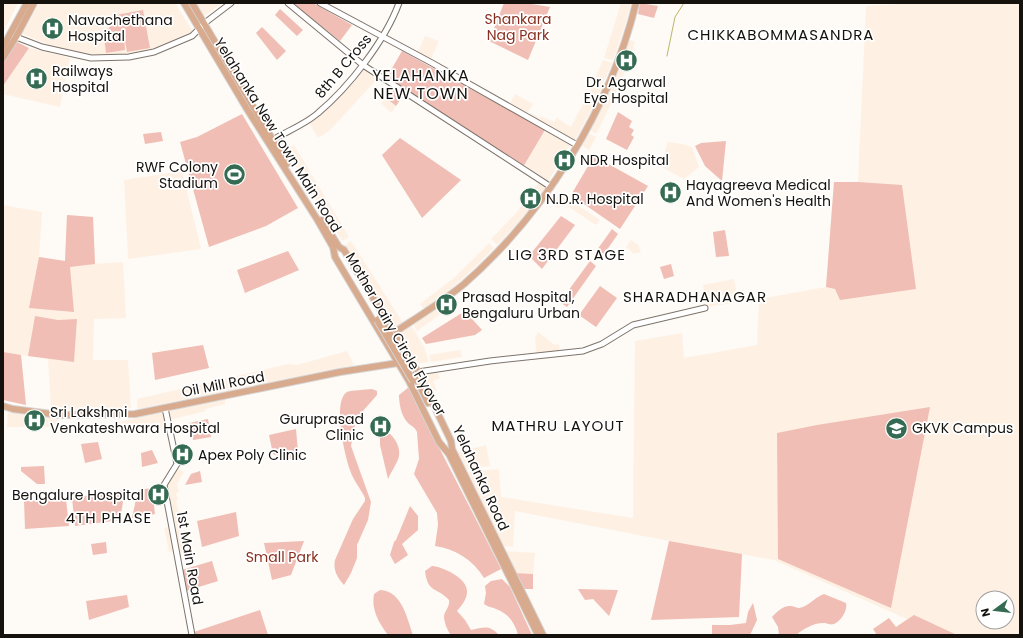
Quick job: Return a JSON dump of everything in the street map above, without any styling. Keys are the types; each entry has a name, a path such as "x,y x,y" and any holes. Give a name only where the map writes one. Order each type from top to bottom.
{"main road":[{"path":"3,47 26,3"},
{"path":"3,58 34,3"},
{"name":"Yelahanka New Town Main Road","path":"184,3 202,26 336,247 335,257 398,363"},
{"name":"Yelahanka New Town Main Road","path":"192,3 202,26 203,35 247,109 271,141"},
{"path":"384,340 464,284 522,224 551,187 577,145 600,103 619,56 636,3"},
{"name":"Yelahanka New Town Main Road","path":"336,247 344,250 394,333"},
{"name":"Mother Dairy Circle Flyover","path":"336,247 414,378 450,452"},
{"path":"394,333 408,357 414,378"},
{"path":"408,357 398,363 414,378"},
{"name":"Oil Mill Road","path":"3,406 13,409 59,415 135,414 340,372 398,363"},
{"name":"Yelahanka Road","path":"450,452 538,635"},
{"name":"Yelahanka Road","path":"450,452 543,635"}],"street":[{"path":"192,36 202,26 232,3"},
{"path":"288,3 363,65 551,187"},
{"path":"320,3 432,63 577,145"},
{"name":"8th B Cross","path":"271,141 318,114 343,89 363,65 382,37 399,3"},
{"path":"16,37 42,47 91,58 129,57 154,52 192,36 203,35"},
{"path":"414,378 490,361 583,351 602,344 634,325 706,308"},
{"name":"1st Main Road","path":"165,408 177,464 164,485 192,635"}],"shaded area":[{"path":"3,3 18,3 3,33"},
{"path":"39,3 175,3 193,32 156,49 129,56 91,55 60,49 22,34"},
{"path":"196,3 222,3 204,16"},
{"path":"621,3 631,3 625,25 613,60 604,58"},
{"name":"GKVK Campus","path":"917,3 1020,3 1020,635 885,635 907,619 774,560 515,511 513,547 503,546 468,472 499,469 501,497 633,518 635,341 682,333 684,358 757,345 759,299 826,287 834,182 858,182 866,6"},
{"path":"425,36 439,41 430,61 417,54"},
{"path":"628,40 635,41 629,66 620,64"},
{"name":"Railways Hospital","path":"29,48 70,58 60,107 3,94 3,86"},
{"path":"603,60 612,63 593,107 574,142 529,116 531,113 540,118 541,116 554,122 556,118 571,127 591,88"},
{"path":"619,66 626,68 596,134 590,130 609,91"},
{"path":"364,68 378,78 329,131 318,138 309,122 319,116"},
{"path":"515,94 533,104 526,115 509,105"},
{"path":"386,98 396,106 391,113 381,103"},
{"path":"545,130 570,145 548,181 523,167"},
{"path":"588,133 596,137 589,150 581,145"},
{"path":"668,142 692,147 699,167 684,179 660,166"},
{"path":"294,145 349,237 342,241 286,150"},
{"path":"182,171 201,249 128,259 124,180"},
{"path":"540,181 547,186 523,217 497,245 491,239 517,212"},
{"path":"559,193 600,220 596,225 563,203 559,208 552,204"},
{"path":"3,205 42,212 39,257 65,261 67,215 93,217 95,264 123,262 126,318 94,319 93,360 128,360 131,408 74,410 51,407 48,359 21,355 26,405 3,400"},
{"path":"631,240 638,245 641,252 633,254 626,247"},
{"path":"351,241 403,323 395,327 344,246"},
{"path":"489,243 494,248 451,289 424,309 420,304 455,277"},
{"path":"734,279 738,302 707,307 703,285"},
{"path":"453,297 457,302 417,331 413,324"},
{"path":"411,325 424,347 429,362 417,364 398,334"},
{"path":"538,332 555,345 559,344 560,352 536,354 535,338"},
{"path":"460,350 462,357 431,362 429,355"},
{"path":"347,351 354,365 138,409 137,399 288,364 297,365"},
{"path":"437,371 440,378 433,381 437,390 430,394 420,373"},
{"path":"225,398 225,404 205,409 206,411 169,420 167,412"},
{"path":"8,411 57,417 58,427 7,427"},
{"path":"163,411 167,429 161,430 159,422 117,432 115,423"},
{"path":"486,445 490,466 466,469 458,452"},
{"path":"177,468 184,472 177,484 179,492 176,493 178,500 176,501 180,518 177,519 185,552 179,553 166,485"},
{"path":"169,527 173,551 169,552 164,528"},
{"path":"504,551 535,553 533,574 515,573"}],"green space":[{"path":"292,3 313,3 352,25 340,41"},
{"name":"Shankara Nag Park","path":"504,3 526,3 550,7 528,60 489,41"},
{"path":"640,3 658,6 654,18 638,14"},
{"path":"280,9 303,30 297,36 275,15"},
{"path":"143,10 150,48 127,52 124,36 125,50 106,53 104,37 116,15"},
{"path":"262,27 286,51 277,60 256,33"},
{"path":"17,42 29,48 3,86 3,62"},
{"path":"402,51 545,130 523,167 387,77"},
{"path":"394,88 404,94 396,106 386,98"},
{"path":"618,112 632,121 629,127 634,130 631,135 634,137 627,150 606,139"},
{"name":"RWF Colony Stadium","path":"242,114 298,208 266,226 209,247 180,142 197,137"},
{"path":"161,132 163,141 145,144 143,134"},
{"path":"400,138 461,180 422,218 382,155"},
{"path":"726,141 722,181 705,166 695,146 701,143"},
{"path":"594,156 648,186 620,229 571,195"},
{"path":"834,182 902,185 916,289 840,300 835,289 826,287"},
{"path":"67,215 93,217 95,264 70,267 74,312 29,308 39,257 65,261"},
{"path":"561,216 575,225 542,269 529,256"},
{"path":"612,229 618,234 604,254 597,250"},
{"path":"725,230 729,256 716,257 713,232"},
{"path":"288,251 299,270 245,293 237,270"},
{"path":"590,261 596,266 567,307 560,302"},
{"path":"671,264 674,276 664,279 660,267"},
{"path":"600,286 617,298 596,327 579,315"},
{"path":"465,311 482,330 475,335 426,344 422,338"},
{"path":"35,316 58,320 77,319 74,362 28,356"},
{"path":"203,345 209,368 155,380 152,353"},
{"path":"3,352 21,355 26,405 3,400"},
{"path":"409,387 501,569 484,578 475,566 463,556 443,547 435,546 438,525 437,513 414,474 419,459 417,432 406,420 400,406 399,395"},
{"path":"372,389 377,391 377,395 362,412 355,425 351,446 371,502 368,520 357,545 357,558 344,585 336,573 335,560 353,519 365,501 365,498 351,474 348,463 341,430 340,406 343,397 347,392"},
{"path":"930,407 891,608 778,559 777,433"},
{"path":"208,419 211,437 193,440 189,423"},
{"path":"296,429 298,452 295,458 286,460 273,454 269,435"},
{"path":"384,430 396,441 399,448 399,456 388,479 380,445 380,438"},
{"path":"98,442 102,459 85,463 81,444"},
{"path":"152,450 158,463 142,467 141,453"},
{"path":"44,466 45,484 37,484 21,471 21,467"},
{"path":"200,471 202,482 185,485 191,474"},
{"path":"152,488 155,514 132,518 138,490"},
{"path":"125,490 120,520 75,526 72,498"},
{"path":"66,499 69,526 25,529 24,501"},
{"path":"410,506 418,516 418,530 402,544 408,555 395,564 390,555 394,542"},
{"path":"236,512 239,536 202,547 197,521"},
{"name":"Small Park","path":"304,541 291,575 272,580 264,543"},
{"path":"669,541 742,554 739,617 651,620"},
{"path":"106,542 107,553 93,555 91,544"},
{"path":"212,561 218,581 186,591 182,570"},
{"path":"432,566 454,574 464,582 467,595 457,611 471,630 489,628 499,635 451,635 446,626 444,616 449,605 449,600 430,587 426,578 425,571"},
{"path":"515,573 533,574 533,589 524,589"},
{"path":"502,579 510,587 532,635 518,635 515,626 504,613 484,604 486,593 485,586 491,581"},
{"path":"578,589 618,590 609,616 593,599 585,600"},
{"path":"380,590 394,595 399,600 406,614 413,635 388,635 379,621 373,600 374,594"},
{"path":"824,594 846,603 845,612 837,623 821,623 813,625 796,635 779,635 778,627 772,617 778,611 787,606 802,607"},
{"path":"127,595 129,607 89,620 86,601"},
{"path":"753,603 757,620 750,635 712,635 712,625 746,623 748,612"},
{"path":"260,610 268,635 195,635 194,632"},
{"path":"914,615 957,635 877,635 873,629 889,618 896,627"}],"waterway":[{"path":"667,56 675,17 684,3"}],"place":[{"name":"Navachethana Hospital","path":"52,28"},
{"name":"Dr. Agarwal Eye Hospital","path":"626,60"},
{"name":"Railways Hospital","path":"37,79"},
{"name":"NDR Hospital","path":"564,160"},
{"name":"RWF Colony Stadium","path":"234,175"},
{"name":"Hayagreeva Medical And Women's Health","path":"670,193"},
{"name":"N.D.R. Hospital","path":"530,199"},
{"name":"Prasad Hospital, Bengaluru Urban","path":"447,305"},
{"name":"Sri Lakshmi Venkateshwara Hospital","path":"34,420"},
{"name":"Guruprasad Clinic","path":"380,427"},
{"name":"GKVK Campus","path":"897,428"},
{"name":"Apex Poly Clinic","path":"182,455"},
{"name":"Bengalure Hospital","path":"159,495"}],"district":[{"name":"CHIKKABOMMASANDRA","path":"781,35"},
{"name":"YELAHANKA NEW TOWN","path":"421,84"},
{"name":"LIG 3RD STAGE","path":"567,255"},
{"name":"SHARADHANAGAR","path":"695,297"},
{"name":"MATHRU LAYOUT","path":"558,426"},
{"name":"4TH PHASE","path":"109,518"}]}
